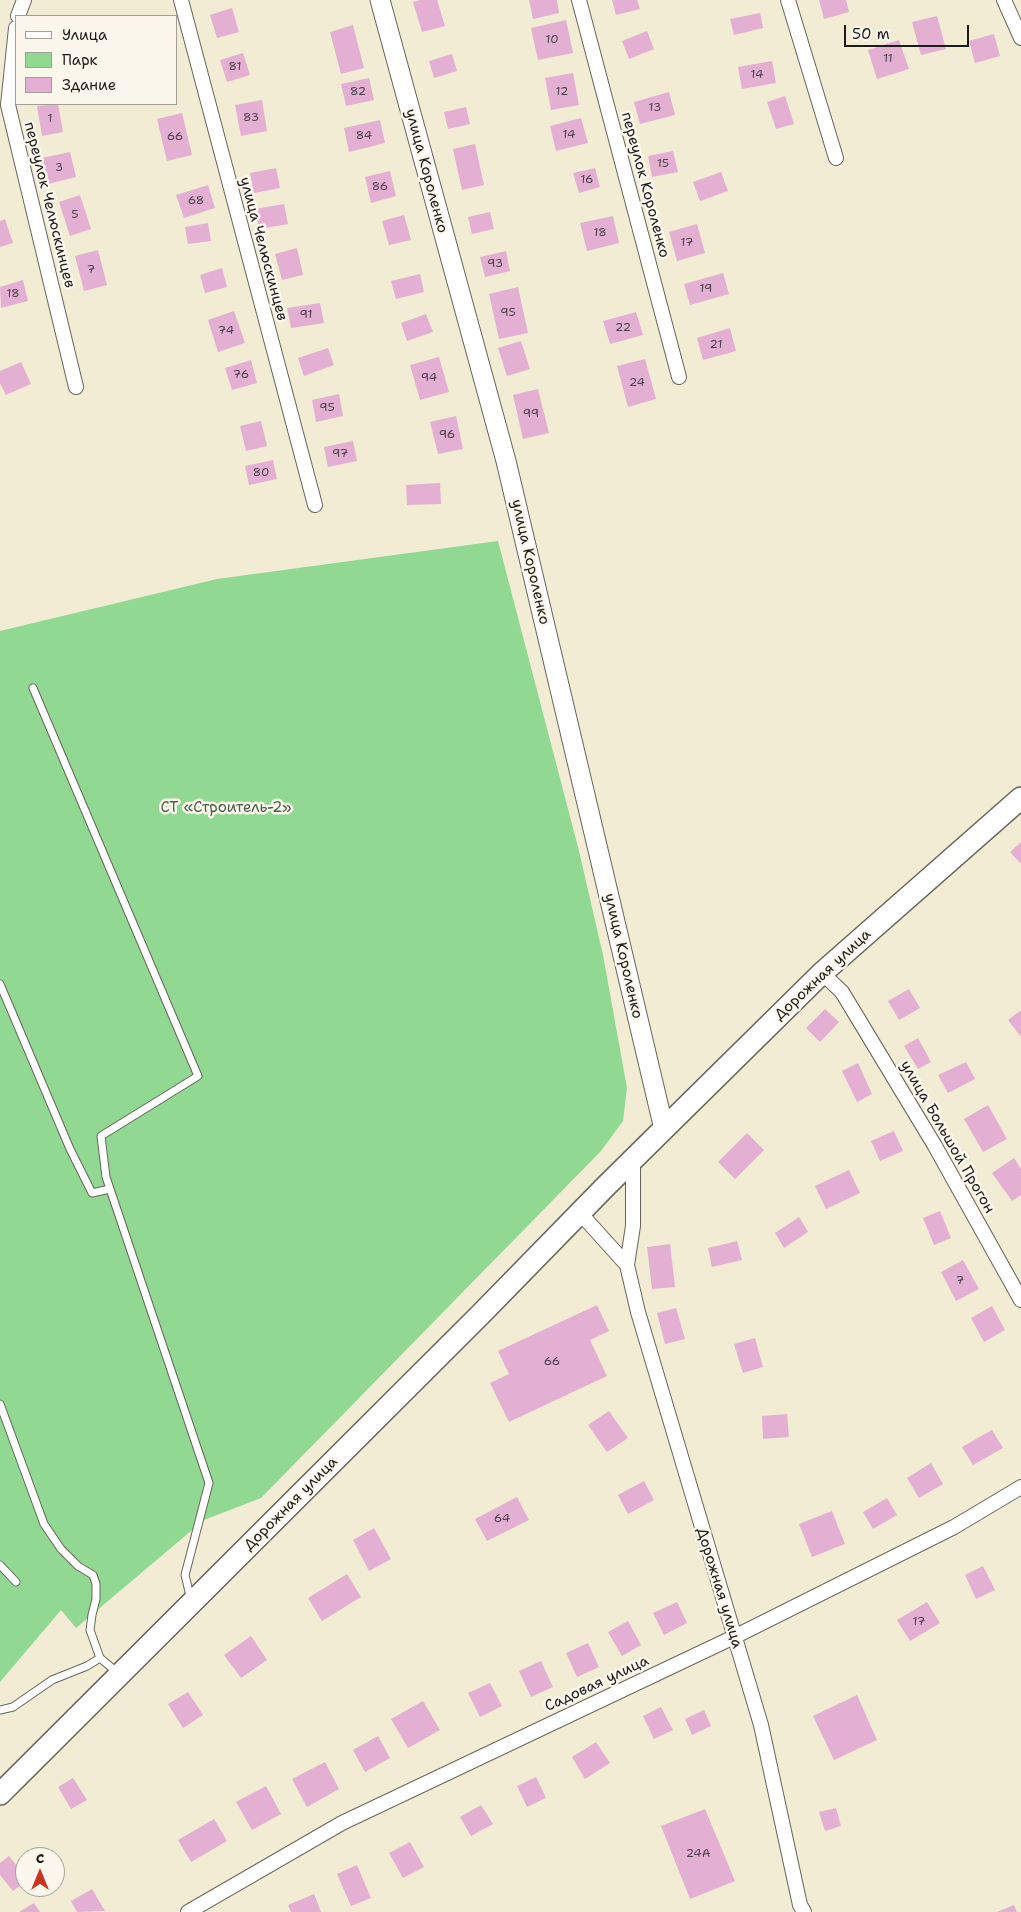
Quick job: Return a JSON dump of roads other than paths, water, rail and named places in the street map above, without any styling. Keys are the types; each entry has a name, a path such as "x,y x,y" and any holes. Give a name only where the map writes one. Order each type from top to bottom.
{"main road":[{"name":"Дорожная улица","path":"0,1794 474,1321 633,1159 822,973 1021,798"}],"street":[{"path":"18,15 24,0"},
{"name":"улица Челюскинцев","path":"181,0 315,505"},
{"name":"улица Короленко","path":"380,0 506,461 664,1129"},
{"name":"переулок Короленко","path":"579,0 679,378"},
{"path":"788,0 836,158"},
{"path":"1004,0 1021,38"},
{"name":"переулок Челюскинцев","path":"15,38 8,106 76,387"},
{"name":"улица Большой Прогон","path":"822,973 842,992 935,1146 1021,1300"},
{"name":"Дорожная улица","path":"633,1159 633,1226 627,1265 638,1312 761,1725 800,1905 804,1912"},
{"name":"Дорожная улица","path":"580,1213 627,1265"},
{"name":"Садовая улица","path":"188,1912 342,1823 734,1637 954,1527 1021,1487"}],"lane":[{"path":"33,688 198,1076 101,1136 106,1176 110,1189 209,1483 185,1575 192,1603"},
{"path":"0,984 70,1150 92,1193 110,1189"},
{"path":"0,1404 44,1524 61,1549 78,1566 93,1575 96,1584 96,1599 90,1630 100,1658 120,1674"},
{"path":"0,1565 16,1582"},
{"path":"0,1710 13,1708 52,1680 87,1666 100,1658"}],"park label":[{"name":"СТ «Строитель-2»","path":"226,808"}]}
